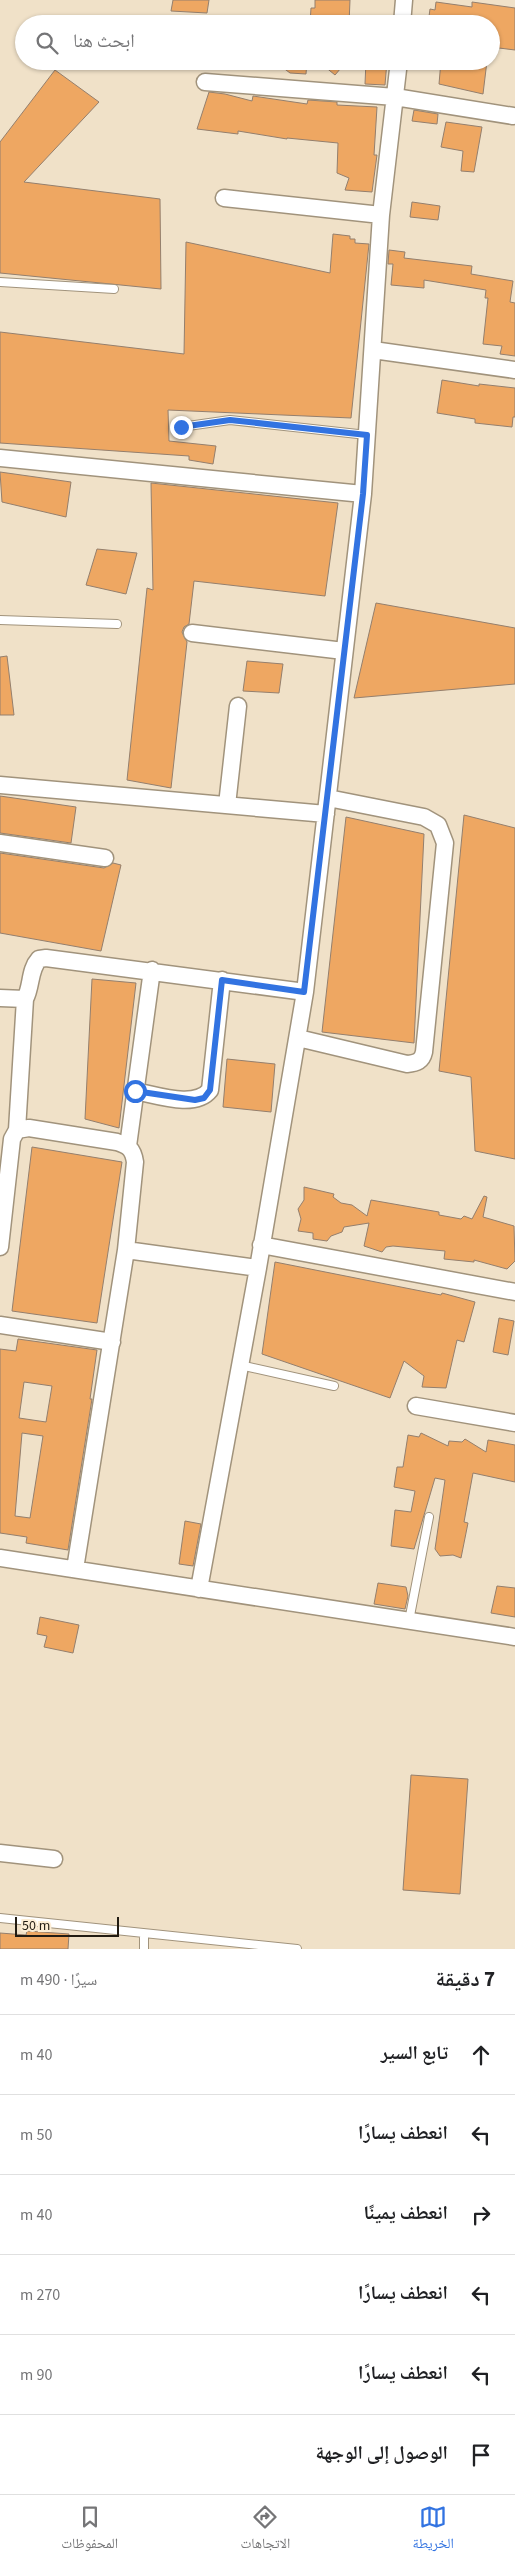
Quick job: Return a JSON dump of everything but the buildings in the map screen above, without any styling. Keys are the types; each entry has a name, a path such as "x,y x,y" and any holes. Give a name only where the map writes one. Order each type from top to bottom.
{"street":[{"path":"403,15 404,0"},
{"path":"199,1588 298,1038 363,494 381,215 398,70"},
{"path":"205,82 395,98 513,116"},
{"path":"224,198 381,215"},
{"path":"373,350 515,370"},
{"path":"0,458 363,494"},
{"path":"192,633 344,651"},
{"path":"227,805 238,706"},
{"path":"0,785 227,805 327,806 424,817 438,825 445,843 423,1058 416,1063 407,1064 298,1038"},
{"path":"0,843 105,858"},
{"path":"0,1239 12,1139 17,1130 25,999 34,965 39,959 46,958 152,970 304,992"},
{"path":"128,1146 152,970"},
{"path":"135,1091 195,1100 204,1098 210,1090 222,980"},
{"path":"0,998 25,999"},
{"path":"17,1130 29,1128 117,1142 128,1146 133,1152 135,1162 126,1250 75,1570"},
{"path":"261,1245 515,1292"},
{"path":"126,1250 258,1268"},
{"path":"0,1325 112,1342"},
{"path":"416,1406 515,1423"},
{"path":"0,1558 515,1637"},
{"path":"0,1853 54,1859"}],"lane":[{"path":"0,282 114,289"},
{"path":"181,427 230,420 367,435"},
{"path":"0,620 117,624"},
{"path":"240,1365 334,1386"},
{"path":"409,1621 429,1517"},
{"path":"0,1918 144,1935 298,1949"},
{"path":"144,1935 144,1949"}],"route":[{"path":"135,1091 195,1100 204,1098 210,1090 222,980 304,992 363,494 367,435 230,420 181,427"}]}
